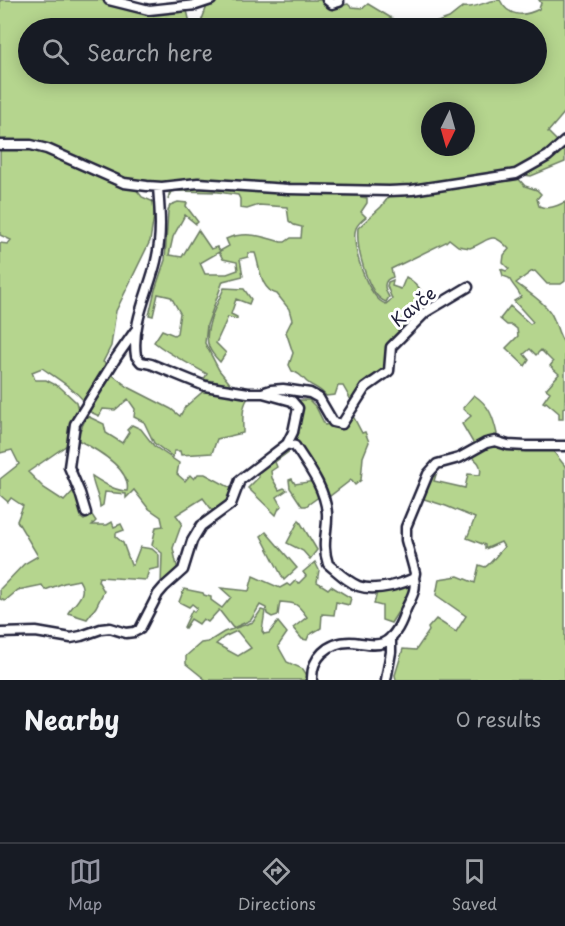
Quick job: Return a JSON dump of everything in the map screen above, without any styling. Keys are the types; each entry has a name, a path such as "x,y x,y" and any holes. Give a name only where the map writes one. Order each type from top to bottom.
{"street":[{"path":"109,0 149,10 196,5 211,0"},
{"path":"327,0 332,4 339,2"},
{"path":"0,145 31,145 47,149 124,183 158,187 198,183 288,189 412,190 516,174 548,156 565,141"},
{"name":"Kavče","path":"158,187 161,230 156,260 136,330 136,356 141,362 205,386 248,393 284,389 310,393 319,398 333,422 342,424 365,388 389,371 391,346 426,312 468,287"},
{"name":"Kavče","path":"86,513 69,466 75,424 136,330"},
{"name":"Kavče","path":"262,393 292,401 298,408 293,432 287,444"},
{"path":"312,680 317,659 331,647 343,643 382,643 391,637 400,625 416,589 415,573 406,540 406,527 428,474 437,464 459,458 486,443 495,441 508,445 565,446"},
{"path":"0,633 36,632 71,638 101,629 110,628 126,633 140,629 158,594 183,570 192,541 201,526 231,504 240,480 287,444 295,446 309,466 324,500 327,520 324,539 328,564 356,585 367,589 398,584 414,578"},
{"path":"386,680 391,637"}],"green space":[{"path":"0,0 102,0 127,7 186,6 189,18 18,18 18,84 547,84 547,18 449,18 463,7 473,7 494,0 500,0 507,10 522,14 539,9 541,3 539,0 565,0 565,112 548,132 559,143 547,154 516,170 512,169 504,174 396,188 290,186 198,179 160,184 125,179 34,141 0,141"},
{"path":"215,0 323,0 335,6 348,4 351,7 363,8 368,4 391,18 202,18 207,6"},
{"path":"565,146 565,162 531,176 524,175 539,166"},
{"path":"0,148 27,148 44,153 92,175 136,189 142,197 156,203 150,241 116,311 111,346 103,362 108,365 85,402 42,368 32,372 35,380 46,380 60,387 76,402 79,413 67,445 28,472 44,488 64,501 76,488 81,518 84,520 92,515 96,521 92,525 107,525 112,522 114,527 121,524 124,530 116,533 116,537 123,543 131,565 140,547 152,549 159,555 159,568 149,570 146,580 99,577 98,581 104,591 87,619 68,613 80,598 82,585 79,580 45,590 42,585 18,590 5,601 0,599 0,589 24,564 38,556 17,521 23,506 11,498 8,502 0,495 0,479 19,464 12,450 0,453 0,243 8,244 11,240 0,235"},
{"path":"516,176 525,186 541,194 537,199 539,206 549,208 565,202 565,281 561,284 547,284 535,271 516,283 547,308 565,344 563,419 559,419 559,413 543,402 550,392 546,389 559,374 550,366 553,362 541,350 536,355 530,349 524,354 529,360 525,366 506,348 518,336 517,329 500,319 510,306 530,324 533,322 514,301 521,297 509,278 503,276 501,269 506,271 509,269 503,263 504,255 509,249 498,239 490,238 470,248 458,246 449,239 391,269 393,277 387,280 385,285 389,297 386,302 379,298 373,290 361,258 358,228 381,207 391,194"},
{"path":"187,186 358,193 361,197 367,198 367,203 361,212 366,217 356,228 355,236 358,258 367,282 379,300 386,304 392,299 387,286 388,282 393,280 392,286 401,289 406,277 421,290 424,304 423,310 394,337 389,349 389,364 379,373 368,378 355,401 351,400 343,386 338,386 335,395 326,396 321,390 292,371 289,365 293,353 286,332 292,320 289,309 277,294 267,288 255,253 248,253 248,257 240,259 243,276 223,281 207,325 205,343 219,370 232,386 204,379 207,374 154,342 162,330 174,335 177,333 180,313 171,297 158,294 153,316 149,315 165,260 170,205 178,202 187,203 186,206 198,222 196,224 185,215 173,237 169,255 182,257 198,230 211,249 217,247 220,251 229,246 226,239 240,235 260,236 281,242 291,238 301,238 302,227 289,221 287,207 259,205 247,209 240,208 238,195 218,192 177,191 172,192 168,200 170,190","holes":["219,252 223,259 237,262 238,270 227,274 205,274 200,263"]},
{"path":"224,288 244,289 251,299 249,304 236,299 231,314 237,319 228,317 216,343 226,353 220,362 209,347 207,340 209,325"},
{"path":"110,373 128,387 180,416 185,407 207,388 250,396 244,408 243,433 217,439 212,453 181,455 180,451 174,451 173,457 154,443 144,422 134,417 135,409 128,399 115,410 103,409 99,416 86,410"},
{"path":"474,395 490,412 497,434 496,437 475,446 462,424 471,416 463,408"},
{"path":"295,400 309,400 316,407 325,425 332,423 337,427 342,426 353,416 362,433 365,432 369,442 363,457 361,480 355,485 351,480 326,499 301,449 293,439 293,434 297,436 299,433 295,431 299,424 299,402"},
{"path":"87,416 104,424 106,433 122,443 129,432 127,430 132,425 141,429 154,446 179,463 177,474 185,481 190,475 194,479 198,474 205,474 231,488 233,493 231,499 215,514 203,498 176,515 182,523 173,548 178,571 161,585 162,553 152,545 156,527 163,526 161,517 148,508 134,490 126,498 126,494 105,492 103,505 100,507 92,476 123,491 127,491 127,483 124,474 110,460 76,439"},
{"path":"489,444 553,446 553,451 565,466 565,680 396,680 395,675 403,649 416,650 429,631 428,628 436,619 456,632 466,616 436,595 439,579 458,576 475,583 479,565 485,567 488,565 504,547 501,542 485,549 485,545 467,538 475,518 421,498 426,482 439,465 434,481 465,488 468,474 480,475 481,471 478,463 468,454"},
{"path":"284,447 295,447 275,462 277,467 271,471 279,490 284,488 287,490 277,497 282,506 276,515 248,488 259,477 253,471"},
{"path":"292,479 295,484 315,481 320,496 306,506 302,506 290,488 289,480"},
{"path":"299,520 317,550 310,559 303,551 287,543"},
{"path":"266,532 297,568 284,580 261,536"},
{"path":"315,562 319,570 317,582 328,589 331,586 351,598 349,605 336,602 334,615 322,614 321,628 309,635 307,640 302,639 293,628 307,617 298,606 290,603 280,602 278,615 272,617 267,614 266,608 260,605 251,620 233,628 219,610 208,622 203,619 199,624 191,619 184,627 192,610 194,612 197,608 192,604 189,607 179,602 184,589 211,597 211,600 222,608 231,597 221,588 249,591 253,576 280,588 287,584 290,586 295,581 299,583 306,576 303,572"},
{"path":"408,581 414,585 404,608 401,607 391,623 382,620 382,606 374,604 378,588"},
{"path":"261,610 265,611 262,631 264,634 269,633 278,622 287,633 278,646 287,662 303,669 310,680 206,680 186,664 186,656 201,643 253,622","holes":["237,631 251,648 238,656 216,644"]}]}
